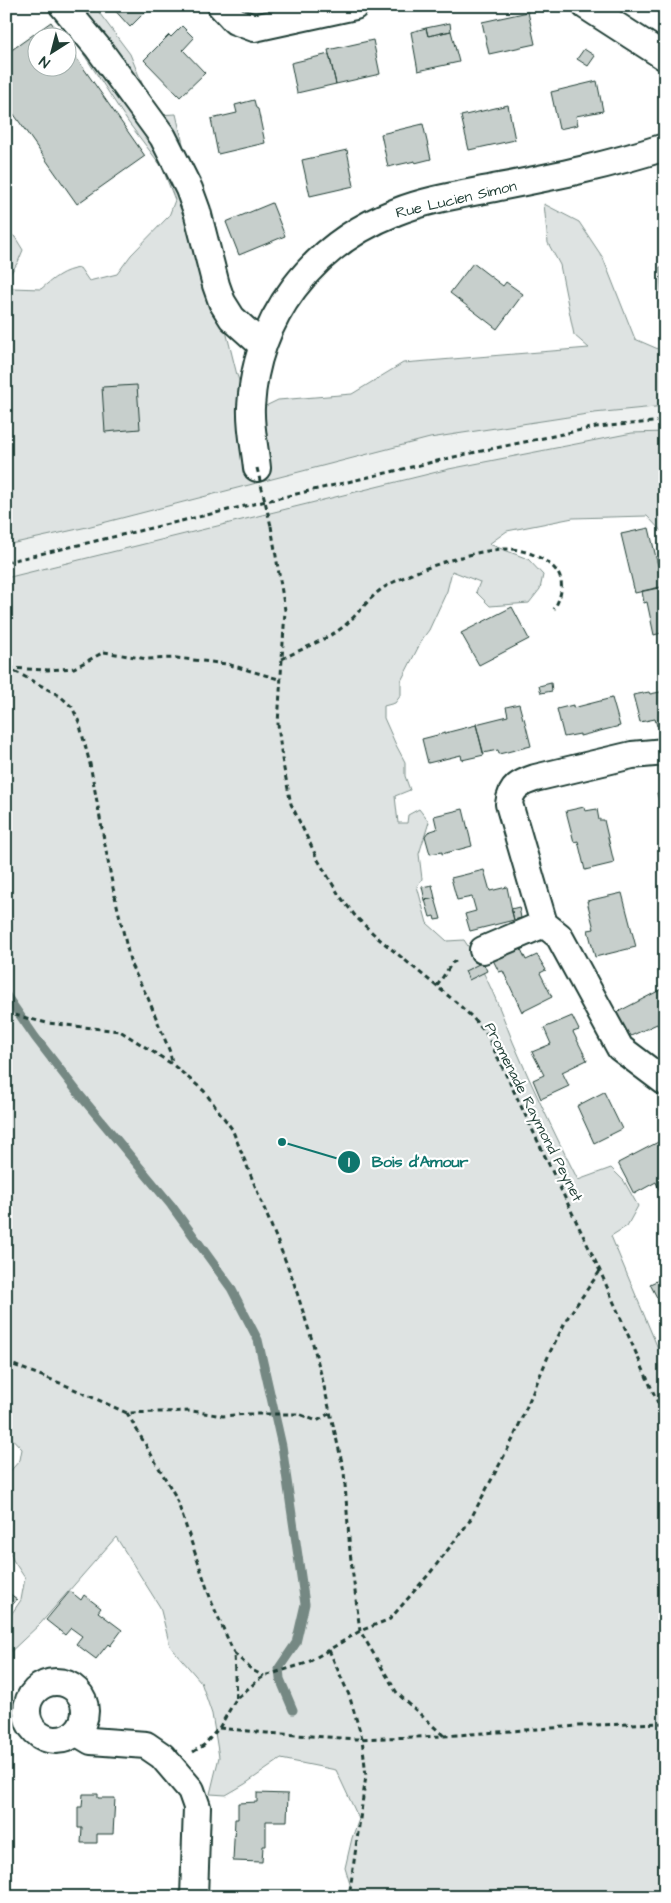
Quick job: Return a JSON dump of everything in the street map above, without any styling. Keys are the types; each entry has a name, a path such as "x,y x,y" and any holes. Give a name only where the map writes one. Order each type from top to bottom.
{"street":[{"path":"63,6 98,48 163,137 189,189 222,302 232,318 262,346"},
{"path":"221,6 235,21 254,28 355,6"},
{"path":"586,6 665,57"},
{"name":"Rue Lucien Simon","path":"257,468 251,428 251,408 256,368 262,346 285,298 324,254 372,222 416,205 595,168 665,147"},
{"path":"658,1087 620,1048 559,936 544,924 509,804 510,794 523,782 535,778 632,756 665,752"},
{"path":"483,950 544,924"},
{"path":"61,1682 77,1691 85,1707 82,1724 76,1732 69,1737 51,1739 35,1731 30,1723 28,1706 36,1690 44,1685 61,1682"},
{"path":"6,1712 30,1723"},
{"path":"76,1732 91,1741 146,1745 162,1756 182,1777 191,1790 196,1807 194,1897"}],"path":[{"path":"6,562 467,454 596,427 639,422 665,422"},
{"path":"257,468 271,526 286,610 282,659"},
{"path":"282,659 343,627 363,609 376,593 388,585 444,562 496,549 513,549 526,552 555,568 560,576 562,586 560,598 554,609"},
{"path":"7,667 48,670 74,668 104,652 147,659 177,658 227,664 282,680"},
{"name":"Promenade Raymond Peynet","path":"282,659 278,724 287,786 291,804 318,860 339,895 356,917 378,938 438,986 472,1017 486,1033 600,1270 665,1419"},
{"path":"7,667 60,696 72,707 79,722 90,764 111,879 131,964 148,998 170,1052 172,1064"},
{"path":"438,986 452,963 483,950"},
{"path":"6,1013 47,1023 120,1031 172,1064 204,1091 232,1130 292,1277 312,1340 344,1471 350,1552 360,1631 397,1693 444,1736"},
{"path":"162,1756 190,1753 204,1746 219,1728 236,1699 264,1676 307,1663 360,1631 390,1619 430,1573 469,1522 513,1439 550,1352 568,1317 600,1270"},
{"path":"6,1362 65,1385 127,1413 192,1411 223,1416 299,1414 317,1421 330,1413"},
{"path":"127,1413 176,1497 212,1602 234,1653 236,1699"},
{"path":"329,1650 349,1695 362,1738 366,1776 348,1897"},
{"path":"234,1653 252,1670 264,1676"},
{"path":"219,1728 267,1733 362,1738 444,1736 592,1725 665,1723"}],"shaded area":[{"path":"49,6 94,6 130,54 155,115 176,114 183,144 184,162 237,375 245,397 245,416 278,400 352,394 403,363 589,348 574,335 560,265 548,243 544,204 579,222 603,258 635,339 665,352 665,406 594,413 430,438 87,527 6,545 6,231 15,237 23,250 7,279 11,288 41,289 64,273 80,268 89,281 117,274 131,255 169,216 175,200 162,167 128,122 78,45 78,28 67,28"},
{"path":"665,406 665,432 632,433 449,469 6,578 6,545 87,527 430,438 594,413"},
{"path":"665,432 665,535 647,516 573,518 507,531 489,544 528,559 543,575 540,589 529,603 490,606 476,592 480,582 452,571 447,591 429,630 401,681 401,695 395,703 384,706 384,718 405,762 405,776 410,790 395,796 398,823 407,823 408,815 419,809 429,822 419,854 422,879 417,886 427,923 447,941 464,940 472,952 492,990 528,1077 578,1180 611,1168 624,1181 638,1206 627,1226 611,1236 665,1365 665,1897 354,1897 345,1868 352,1838 359,1819 336,1770 281,1759 226,1795 210,1794 219,1757 212,1714 201,1682 170,1646 160,1607 116,1537 40,1624 6,1656 6,1622 21,1600 25,1578 13,1560 6,1542 6,1476 20,1460 22,1449 6,1432 6,578 449,469 632,433"}],"building":[{"path":"111,6 151,6 130,27"},
{"path":"528,12 535,44 489,54 482,22"},
{"path":"51,22 55,28 43,28"},
{"path":"450,23 451,31 428,36 426,28"},
{"path":"182,26 194,38 183,50 205,73 180,97 144,60 169,35 171,37"},
{"path":"426,28 428,36 451,31 459,62 418,71 411,32"},
{"path":"28,38 28,78 78,78 78,60 145,156 77,204 6,103 6,54"},
{"path":"373,40 380,74 336,84 328,50"},
{"path":"584,49 595,56 588,66 577,59"},
{"path":"329,54 336,84 297,93 291,63"},
{"path":"597,81 603,111 576,116 578,125 559,129 551,92"},
{"path":"254,100 258,109 265,143 218,154 211,119 237,113 235,105"},
{"path":"508,105 515,140 469,150 461,116"},
{"path":"423,124 431,159 388,167 381,134"},
{"path":"347,150 354,186 310,196 302,160"},
{"path":"272,203 285,236 239,255 226,222"},
{"path":"473,263 503,286 506,282 523,294 497,329 450,293"},
{"path":"660,267 665,267 665,303 662,303"},
{"path":"137,385 140,429 105,432 102,387"},
{"path":"649,528 663,587 635,593 621,534"},
{"path":"665,586 665,632 654,635 647,602 644,603 642,591"},
{"path":"512,607 529,639 479,665 461,633"},
{"path":"551,683 552,691 541,693 539,686"},
{"path":"665,691 665,724 657,726 655,719 640,722 633,695"},
{"path":"612,698 620,726 580,736 580,734 564,737 557,709 573,705 573,708"},
{"path":"519,704 531,746 499,754 498,750 483,753 476,724 508,716 506,707"},
{"path":"476,725 484,755 462,760 461,755 428,763 422,739"},
{"path":"665,791 665,823 657,793"},
{"path":"584,807 585,811 597,809 599,820 604,820 614,863 585,870 578,841 574,842 566,811"},
{"path":"463,809 472,846 442,854 442,852 430,854 425,836 428,832 437,829 434,816"},
{"path":"484,870 490,891 507,887 514,920 470,931 465,914 476,911 472,897 457,900 451,878"},
{"path":"432,885 435,898 425,900 422,887"},
{"path":"622,893 636,947 595,957 588,930 594,929 587,901"},
{"path":"435,898 441,919 435,920 434,916 430,917 425,900"},
{"path":"519,907 521,918 514,920 511,909"},
{"path":"519,945 526,960 537,955 546,970 540,973 552,997 522,1012 503,971 499,972 492,958"},
{"path":"483,962 487,971 469,980 465,971"},
{"path":"662,989 665,994 665,1025 659,1027 657,1024 622,1040 610,1016"},
{"path":"572,1016 579,1030 573,1032 587,1060 562,1072 569,1086 541,1099 533,1080 544,1075 532,1052 551,1044 544,1028"},
{"path":"604,1092 622,1129 594,1143 577,1106"},
{"path":"664,1139 665,1193 660,1192 656,1182 634,1194 618,1163"},
{"path":"665,1277 665,1313 650,1284"},
{"path":"6,1591 17,1599 6,1613"},
{"path":"70,1591 81,1600 84,1595 101,1608 98,1612 122,1630 110,1646 108,1644 96,1659 76,1644 82,1636 71,1628 65,1635 46,1620"},
{"path":"6,1772 10,1774 8,1778 11,1779 6,1788"},
{"path":"257,1793 288,1794 287,1821 266,1821 266,1846 263,1846 262,1862 233,1861 235,1819 238,1819 238,1803 257,1802"},
{"path":"83,1794 98,1794 98,1798 115,1798 113,1834 97,1834 97,1843 81,1843 82,1828 78,1828 78,1807 82,1807"}],"waterway":[{"path":"6,995 35,1037 79,1094 171,1205 231,1288 258,1340 282,1446 305,1604 296,1643 279,1668 280,1679 293,1710"}],"place":[{"name":"Bois d'Amour","path":"282,1142"}]}
